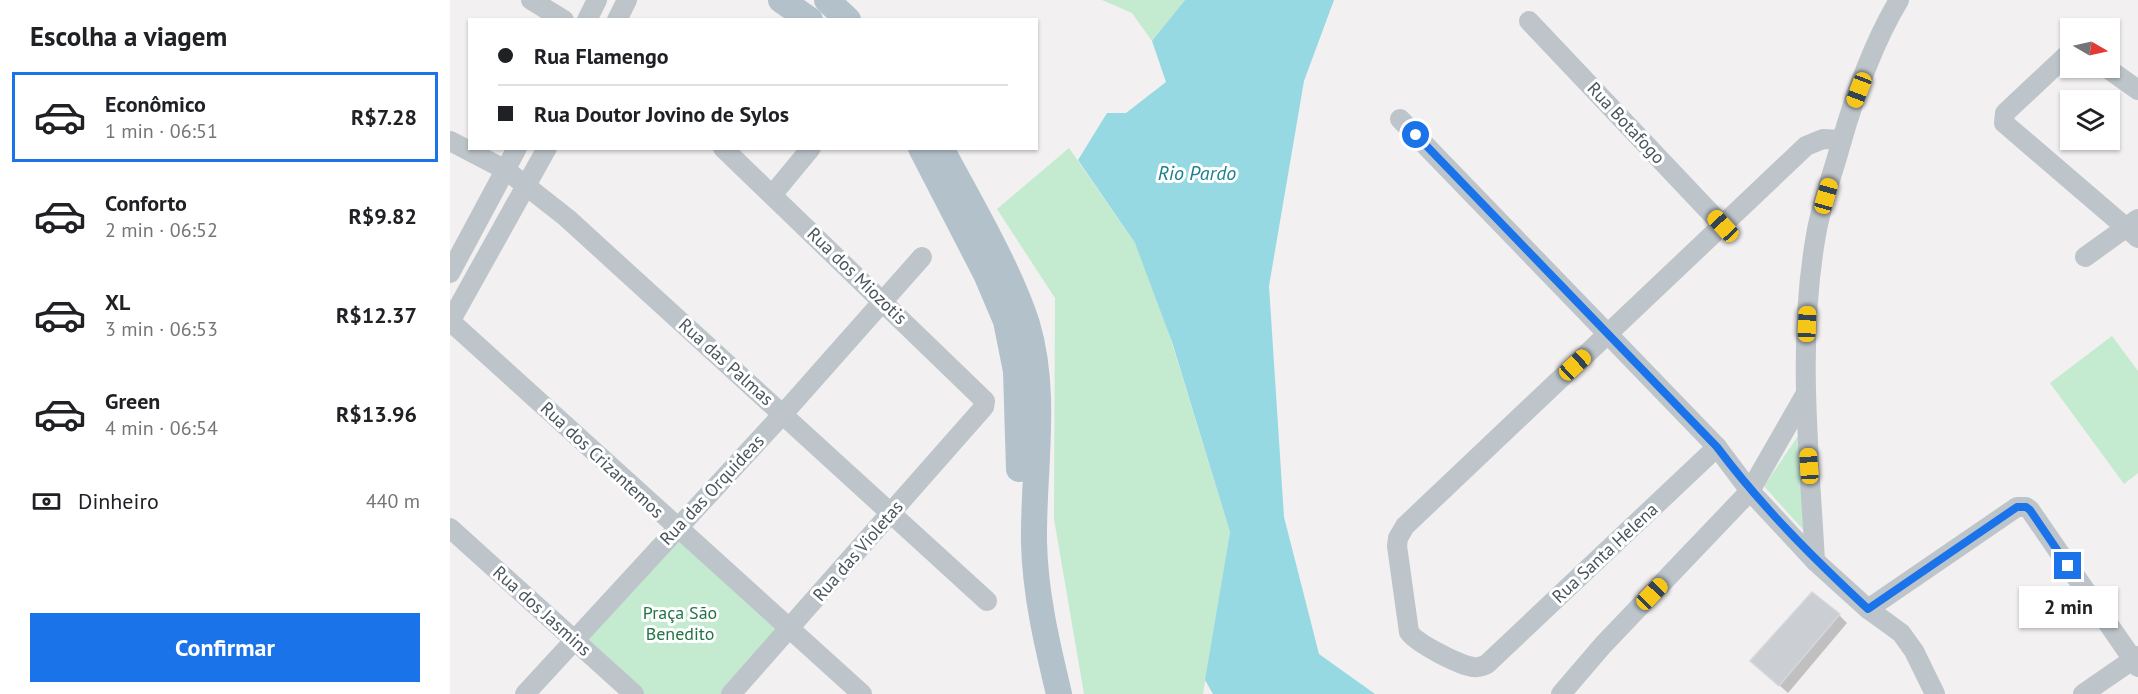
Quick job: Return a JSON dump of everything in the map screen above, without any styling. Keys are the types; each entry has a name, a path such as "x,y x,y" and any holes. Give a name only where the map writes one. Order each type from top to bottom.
{"main road":[{"path":"781,0 807,18"},
{"path":"827,0 846,18"},
{"path":"922,150 986,274 1006,321 1016,371 1020,440 1018,525 1024,594 1044,694"},
{"path":"942,150 1005,274 1027,325 1038,410 1034,542 1037,581 1045,633 1059,694"}],"street":[{"path":"531,0 561,18"},
{"path":"588,18 597,0"},
{"path":"617,18 627,0"},
{"path":"1815,561 1805,395 1808,300 1816,233 1842,140 1883,27 1899,0"},
{"name":"Rua Botafogo","path":"1529,21 1723,226"},
{"path":"2060,61 2005,113 2004,123 2007,128 2134,228 2085,256"},
{"path":"2120,77 2138,90"},
{"path":"1400,119 1717,447 1750,491 1815,561 1868,609 1901,633 1914,651 1935,694"},
{"path":"1609,333 1806,146 1823,139 1842,140"},
{"name":"Rua das Palmas","path":"450,141 506,170 567,218 987,601"},
{"path":"450,273 516,150"},
{"path":"450,322 545,150"},
{"name":"Rua dos Miozotis","path":"725,150 984,397 984,407"},
{"path":"773,194 809,150"},
{"name":"Rua das Orquideas","path":"525,694 783,414 922,257"},
{"name":"Rua dos Crizantemos","path":"450,322 862,694"},
{"name":"Rua Santa Helena","path":"1609,333 1400,533 1398,546 1406,626 1410,635 1470,666 1480,667 1492,660 1717,447"},
{"path":"1561,694 1603,645 1750,491 1805,395"},
{"name":"Rua das Violetas","path":"731,694 984,407"},
{"path":"1868,609 2017,507 2026,507 2136,661 2083,694"},
{"name":"Rua dos Jasmins","path":"450,528 634,694"}],"green space":[{"path":"1102,0 1185,0 1152,41 1132,13"},
{"path":"1069,148 1146,259 1230,532 1203,694 1084,694 1054,519 1055,298 997,209"},
{"path":"2112,336 2138,371 2138,473 2124,484 2050,383"},
{"path":"1798,436 1806,533 1764,486"},
{"name":"Praça São Benedito","path":"673,525 790,628 731,694 637,694 578,638"}],"water":[{"name":"Rio Pardo","path":"1185,0 1334,0 1304,81 1269,286 1284,517 1319,654 1375,694 1213,694 1205,680 1230,532 1172,342 1135,243 1078,160 1107,113 1126,113 1166,82 1152,41"}],"building":[{"path":"1812,592 1840,614 1779,686 1750,661"}],"route":[{"path":"1416,135 1717,447 1750,491 1815,561 1868,609 2017,507 2022,506 2030,510 2068,566"}]}
